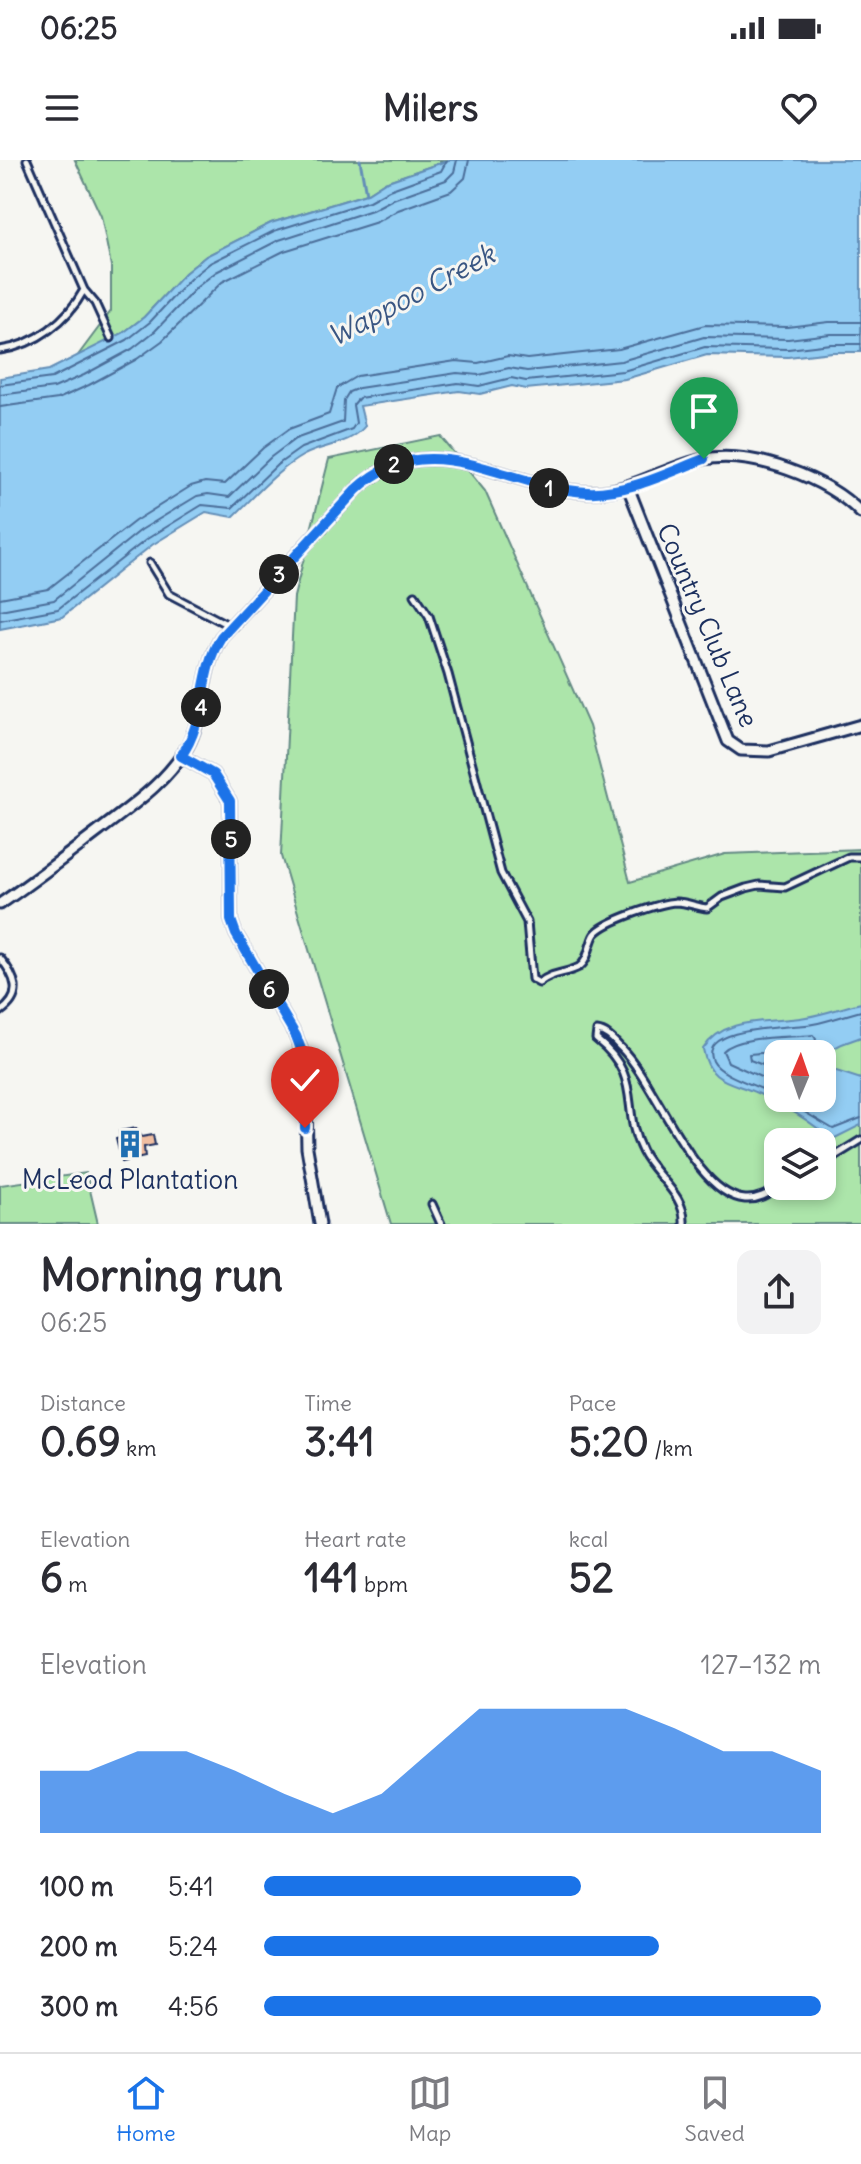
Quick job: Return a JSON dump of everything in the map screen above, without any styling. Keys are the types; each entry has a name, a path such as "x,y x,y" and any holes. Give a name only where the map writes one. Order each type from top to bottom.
{"street":[{"path":"0,904 155,787 181,756 197,726 212,651 230,626 356,490 373,474 392,465 438,457 545,487 589,492 628,487 704,459 745,459 780,466 818,484 861,513"},
{"name":"Country Club Lane","path":"628,487 728,741 741,750 769,751 861,725"},
{"path":"181,756 213,774 230,801 231,920 236,934 296,1036 305,1060 307,1148 320,1224"}],"lane":[{"path":"27,160 84,290 95,303 111,338"},
{"path":"0,350 15,348 50,330 77,303 84,290"},
{"path":"150,563 169,594 230,626"},
{"path":"415,595 429,616 448,674 501,873 527,922 532,979 539,983 552,973 579,967 585,961 597,932 607,924 663,904 680,902 707,908 722,897 746,888 759,885 785,887 839,861 861,857"},
{"path":"0,958 16,984 16,996 0,1012"},
{"path":"684,1224 681,1200 653,1171 640,1147 627,1079 614,1054 596,1039 597,1031 609,1036 637,1064 697,1166 715,1185 730,1195 745,1199 764,1195"},
{"path":"836,1155 861,1140"},
{"path":"432,1204 441,1224"}],"green space":[{"path":"75,160 449,160 385,182 366,194 271,223 206,256 185,273 144,317 123,333 76,358 111,311 111,266 101,216"},
{"path":"440,436 485,491 589,726 630,882 725,854 861,849 861,1224 391,1224 281,856 294,597 329,459"},
{"path":"86,1173 98,1224 0,1224 0,1185"}],"water":[{"name":"Wappoo Creek","path":"449,160 861,160 861,352 788,357 707,355 625,379 526,389 512,386 480,394 459,391 360,406 365,426 359,432 345,441 312,451 294,461 233,517 206,512 152,545 62,617 0,629 0,378 49,370 123,333 144,317 185,273 206,256 271,223 366,194 385,182"},
{"path":"861,1003 861,1037 836,1047 836,1040 764,1040 764,1096 722,1079 710,1069 703,1049 724,1030 750,1022 820,1014"},
{"path":"836,1071 861,1079 861,1125 836,1138 836,1128 815,1126 793,1112 836,1112"}],"building":[{"name":"McLeod Plantation","path":"136,1128 142,1137 153,1135 155,1145 144,1147 145,1157 122,1162 116,1139 120,1138 119,1131"}],"waterway":[{"path":"360,160 366,194"}],"place":[{"name":"McLeod Plantation","path":"130,1144"}],"route":[{"path":"305,1128 305,1060 296,1036 236,934 231,920 230,801 213,774 181,756 197,726 212,651 221,637 356,490 373,474 392,465 418,458 438,457 545,487 589,492 628,487 704,459"}]}
